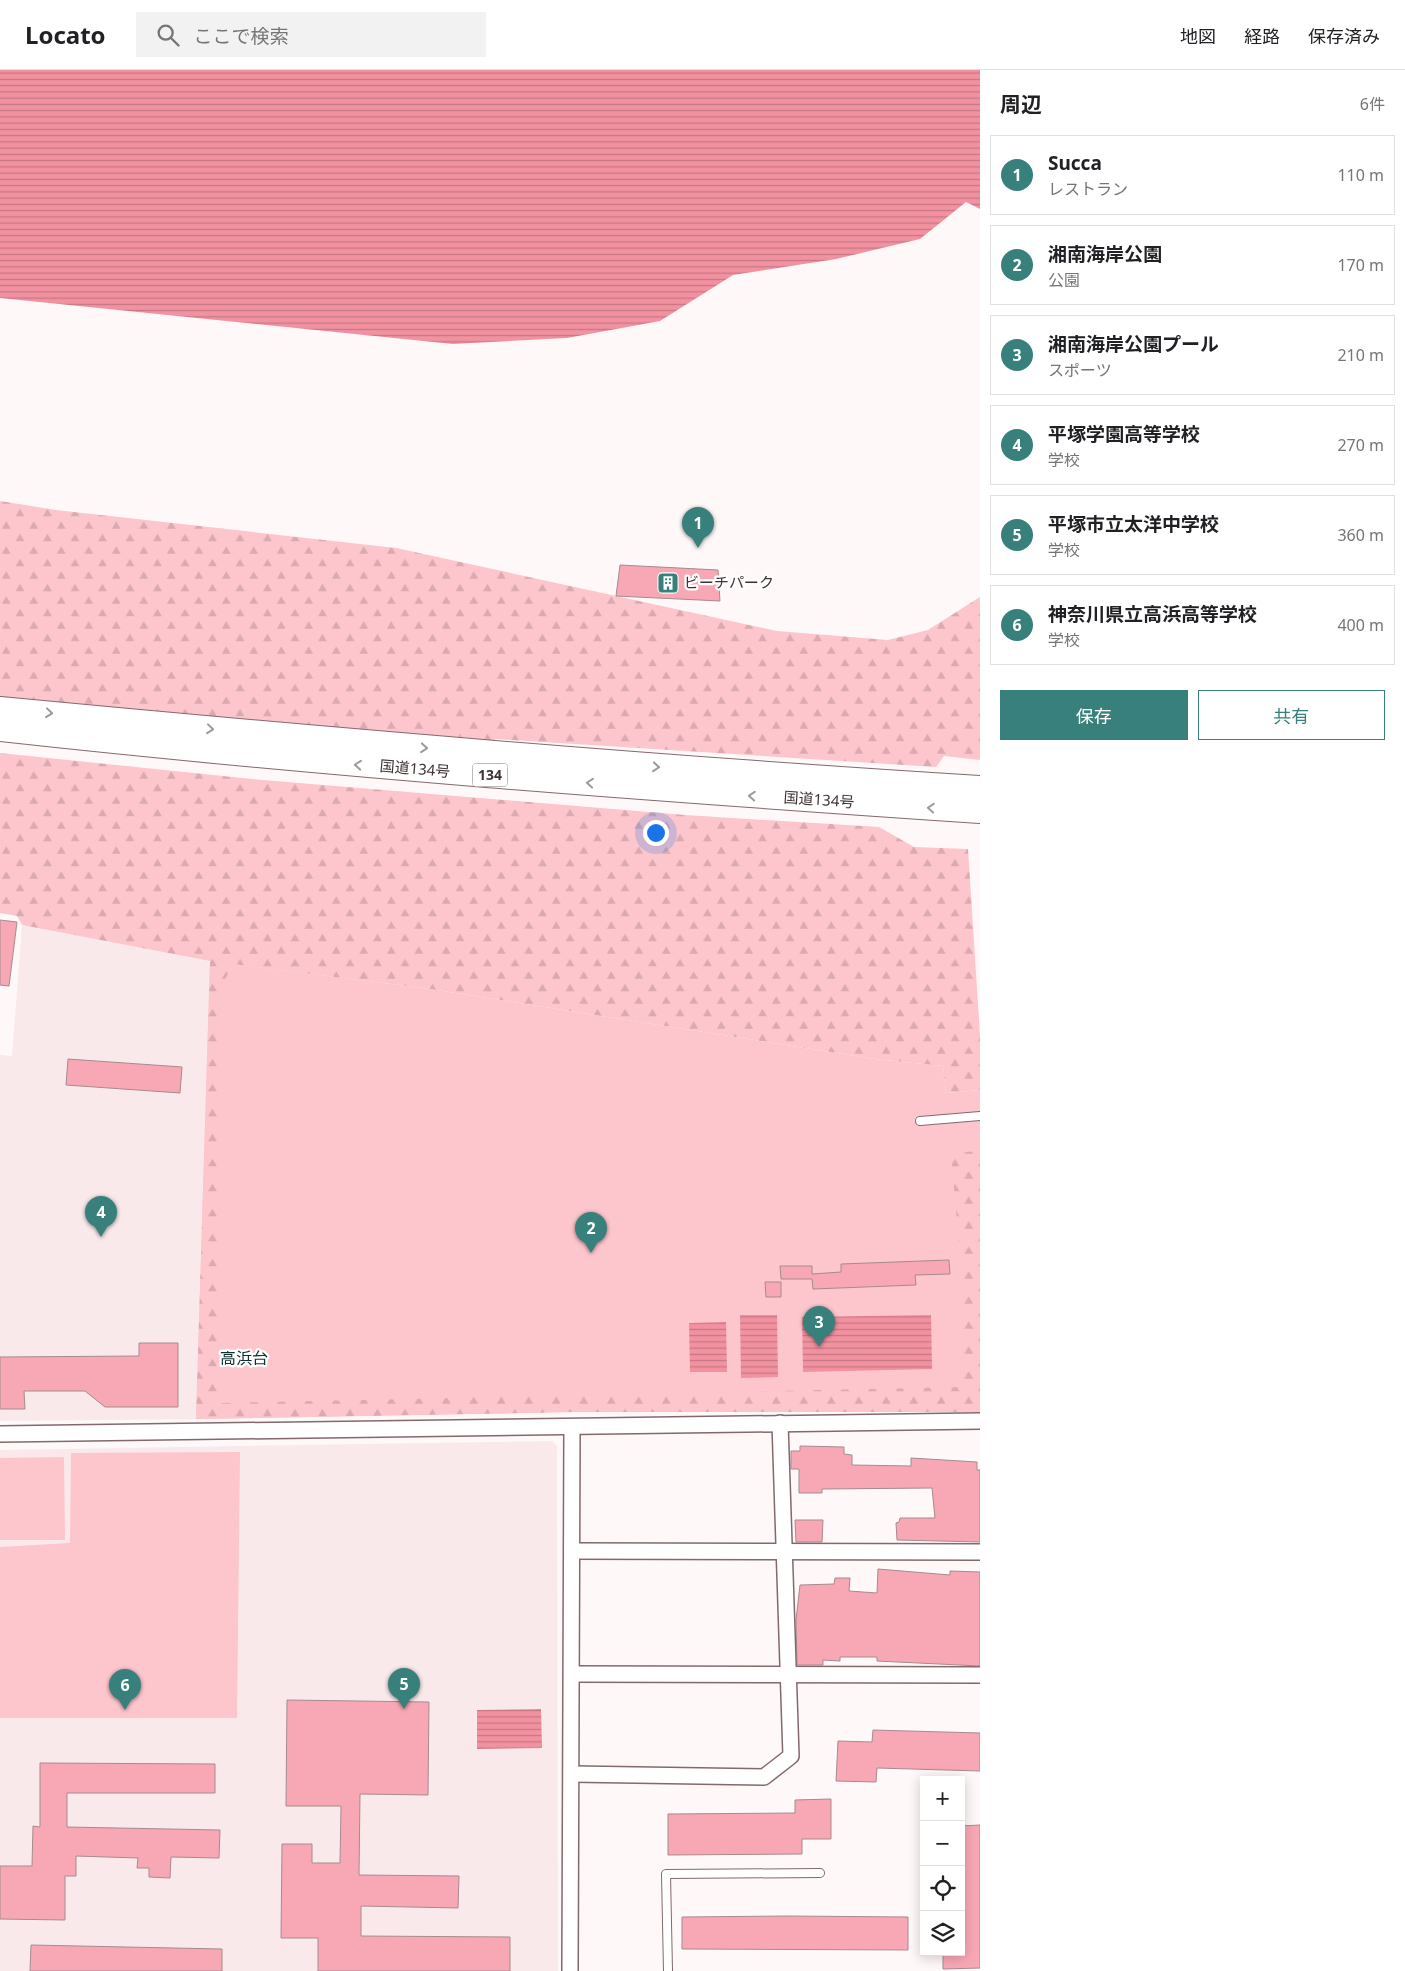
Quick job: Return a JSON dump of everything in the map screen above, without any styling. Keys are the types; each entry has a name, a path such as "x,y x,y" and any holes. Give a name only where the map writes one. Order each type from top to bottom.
{"highway":[{"name":"国道134号","path":"0,709 302,738 710,772 980,788"},
{"name":"国道134号","path":"0,730 335,763 709,793 980,811"}],"street":[{"path":"0,1434 980,1421"},
{"path":"572,1774 764,1777 791,1756 780,1424"},
{"path":"570,1971 572,1427"},
{"path":"572,1551 980,1552"},
{"path":"572,1674 980,1675"}],"lane":[{"path":"920,1121 980,1116"},
{"path":"668,1971 666,1874 820,1873"}],"shaded area":[{"path":"0,70 980,70 980,209 966,202 920,239 836,259 733,275 660,321 567,338 453,344 0,298"},
{"path":"22,925 210,961 196,1419 0,1421 0,1055 12,1056"},
{"path":"740,1315 777,1315 778,1377 741,1378"},
{"path":"931,1315 932,1369 803,1372 802,1317"},
{"path":"726,1322 727,1372 690,1372 689,1323"},
{"path":"552,1441 557,1446 558,1971 0,1971 0,1450"},
{"path":"541,1709 542,1748 477,1749 477,1710"}],"green space":[{"path":"0,501 56,510 396,548 777,631 888,640 928,630 980,597 980,760 944,756 936,767 496,739 478,752 0,699"},
{"path":"0,753 252,779 685,815 879,827 914,847 968,849 980,1036 980,1090 946,1093 943,1066 875,1059 430,989 233,964 219,991 219,1403 962,1387 960,1255 951,1153 980,1151 980,1412 573,1412 196,1419 210,961 22,925 17,916 0,913"},
{"path":"210,961 430,989 875,1059 943,1066 946,1093 980,1090 980,1412 573,1412 196,1419"},
{"path":"240,1452 237,1718 0,1718 0,1547 70,1543 71,1453"},
{"path":"64,1457 65,1540 0,1540 0,1458"}],"building":[{"name":"ビーチパーク","path":"620,565 718,570 720,601 616,596"},
{"path":"0,920 17,922 9,986 0,985"},
{"path":"68,1059 182,1067 180,1093 66,1085"},
{"path":"949,1260 950,1274 915,1275 916,1285 813,1289 812,1279 781,1279 780,1266 812,1266 812,1274 841,1272 841,1264"},
{"path":"765,1282 781,1282 781,1297 766,1297"},
{"path":"139,1343 178,1343 178,1407 105,1407 85,1391 24,1391 25,1409 0,1409 0,1357 139,1356"},
{"path":"800,1446 844,1447 844,1454 852,1455 852,1465 911,1466 911,1458 977,1462 977,1470 980,1470 980,1542 897,1540 896,1523 899,1522 900,1518 935,1518 932,1488 822,1489 822,1493 799,1493 799,1469 791,1469 791,1451 800,1451"},
{"path":"795,1520 823,1520 822,1542 796,1542"},
{"path":"878,1569 950,1575 950,1571 980,1572 980,1666 877,1661 877,1657 840,1657 840,1661 823,1660 823,1665 797,1665 796,1620 800,1585 834,1584 835,1578 850,1578 849,1591 877,1593"},
{"path":"287,1700 429,1702 428,1795 360,1794 359,1875 459,1876 458,1908 361,1906 361,1936 510,1937 510,1971 318,1971 318,1938 281,1938 282,1844 312,1844 312,1863 340,1863 341,1806 286,1806"},
{"path":"873,1730 980,1733 980,1771 877,1768 876,1782 836,1781 838,1741 872,1742"},
{"path":"40,1763 215,1764 215,1793 67,1793 67,1827 220,1830 219,1858 171,1857 170,1878 149,1877 149,1868 137,1868 138,1858 76,1856 76,1876 65,1876 65,1920 0,1919 0,1866 32,1866 33,1826 40,1827"},
{"path":"831,1799 831,1839 802,1839 802,1854 668,1855 668,1814 795,1813 795,1800"},
{"path":"980,1825 980,1968 943,1969 943,1956 965,1956 965,1826"},
{"path":"682,1917 908,1917 908,1950 682,1949"},
{"path":"31,1945 222,1949 222,1971 30,1971"}],"place":[{"name":"Succa","path":"698,548"},
{"name":"ビーチパーク","path":"668,583"},
{"name":"平塚学園高等学校","path":"101,1237"},
{"name":"湘南海岸公園","path":"591,1253"},
{"name":"湘南海岸公園プール","path":"819,1347"},
{"name":"平塚市立太洋中学校","path":"404,1709"},
{"name":"神奈川県立高浜高等学校","path":"125,1710"}],"district":[{"name":"高浜台","path":"244,1358"}]}
